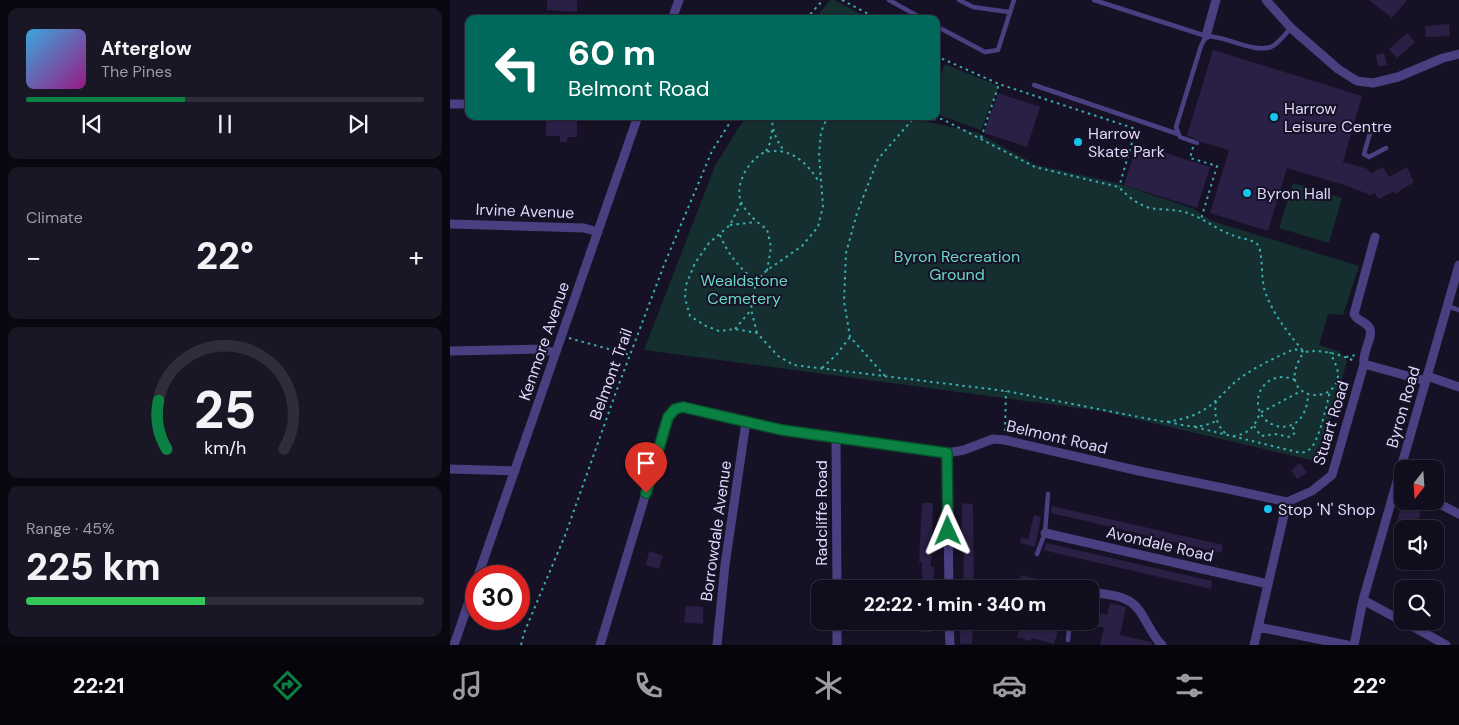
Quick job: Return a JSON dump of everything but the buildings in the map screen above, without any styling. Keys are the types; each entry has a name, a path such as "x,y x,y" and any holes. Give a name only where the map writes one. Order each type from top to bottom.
{"street":[{"path":"673,15 679,0"},
{"path":"1206,36 1216,0"},
{"path":"1266,0 1291,28 1344,73 1364,82 1373,83 1398,78 1443,58 1459,54"},
{"path":"450,104 465,104"},
{"name":"Kenmore Avenue","path":"482,565 637,120"},
{"name":"Irvine Avenue","path":"450,224 584,228 598,232"},
{"path":"1364,364 1363,357 1370,335 1370,328 1364,322 1357,319 1354,314 1375,237"},
{"name":"Byron Road","path":"1406,460 1427,378 1459,266"},
{"path":"450,351 542,349 556,353"},
{"name":"Stuart Road","path":"1287,502 1312,491 1332,475 1364,364 1459,387"},
{"name":"Belmont Road","path":"600,645 668,417 675,409 683,407 782,430 947,453 964,450 993,439 1005,440 1139,471 1228,488 1287,502"},
{"name":"Borrowdale Avenue","path":"717,645 725,565 746,422"},
{"name":"Radcliffe Road","path":"836,438 837,580"},
{"path":"947,453 949,580"},
{"path":"450,469 515,471"},
{"path":"1254,645 1287,502"},
{"name":"Byron Road","path":"1354,645 1364,600 1394,505"},
{"path":"1444,506 1459,514"},
{"name":"Avondale Road","path":"1045,533 1268,584"},
{"path":"1099,594 1126,599 1136,606 1162,645"},
{"path":"1364,600 1394,616"},
{"path":"454,645 465,613"},
{"path":"1258,626 1347,645"},
{"path":"837,630 837,645"},
{"path":"949,630 950,645"},
{"path":"1419,630 1446,645"}],"lane":[{"path":"888,0 916,15"},
{"path":"959,0 973,7 1009,12"},
{"path":"940,28 985,52 998,50 1014,0"},
{"path":"1094,0 1206,36 1216,36 1259,48 1272,47 1291,28"},
{"path":"1178,134 1176,127 1206,36"},
{"path":"1034,86 1178,134 1180,137 1196,142"},
{"path":"1375,126 1370,133 1364,154 1369,157 1386,148"},
{"path":"1447,306 1459,310"},
{"path":"1037,554 1045,533 1048,494"},
{"path":"1068,640 1069,630"}],"path":[{"path":"810,15 823,0"},
{"path":"842,0 870,15"},
{"path":"940,58 999,84 1136,129 1119,187"},
{"path":"981,138 999,84"},
{"path":"940,119 1035,167 1119,187 1126,196 1148,208 1183,211 1202,219 1215,228 1257,244 1261,251 1261,272 1264,288 1273,310 1304,352"},
{"name":"Belmont Trail","path":"522,645 524,632 566,533 664,265 712,151 731,120"},
{"path":"757,334 735,329 720,331 706,326 690,316 685,298 686,284 695,263 709,243 730,225 741,203 740,183 749,164 766,151 770,143 772,120"},
{"path":"826,120 821,132 819,155 823,206 818,227 802,246 766,272 756,282 751,309 757,334 778,356 794,365 1006,391 1195,427 1301,453 1307,452 1315,442 1330,390 1336,382 1337,368 1330,352"},
{"path":"885,376 850,337 844,301 846,253 857,213 878,158 911,120"},
{"path":"772,128 776,140 785,152"},
{"path":"1196,142 1190,158 1217,166 1202,219"},
{"path":"766,151 785,152 802,161 811,169 820,184"},
{"path":"741,203 756,222 767,229 771,247 766,272"},
{"path":"730,225 756,222"},
{"path":"720,234 723,244 736,263 756,282"},
{"path":"735,329 751,309"},
{"path":"562,336 630,355"},
{"path":"822,368 838,354 850,337"},
{"path":"1165,422 1184,419 1202,411 1216,401 1228,387 1257,367 1294,349 1304,352 1317,350 1330,352 1364,364"},
{"path":"1304,352 1295,366 1295,380 1302,390 1308,394 1319,396 1330,390"},
{"path":"1295,380 1284,377 1275,378 1268,382 1258,396 1260,413 1271,424 1279,426 1292,425 1300,420 1305,413 1308,406 1308,394"},
{"path":"1228,436 1242,435 1248,432 1254,426 1260,413 1302,390"},
{"path":"1005,440 1006,391"},
{"path":"1216,401 1214,411 1216,421 1228,436"},
{"path":"1195,427 1203,427 1216,421"},
{"path":"1254,426 1261,436 1275,434 1290,437 1295,433 1292,425"}],"green space":[{"path":"830,0 834,0 862,15 818,15"},
{"path":"945,64 999,86 981,130 940,115 940,77"},
{"name":"Byron Recreation Ground","path":"744,120 921,120 978,133 1036,165 1117,183 1194,209 1212,221 1359,266 1343,315 1328,314 1319,345 1339,351 1347,361 1319,462 1101,411 644,350 715,166"},
{"path":"1293,183 1342,198 1329,243 1279,228"}],"place":[{"name":"Harrow Leisure Centre","path":"1274,117"},
{"name":"Harrow Skate Park","path":"1078,142"},
{"name":"Byron Hall","path":"1247,193"},
{"name":"Stop 'N' Shop","path":"1268,509"}],"route":[{"path":"646,493 668,417 675,409 683,407 782,430 947,453 948,531"}],"park label":[{"name":"Wealdstone Cemetery","path":"744,289"}]}
